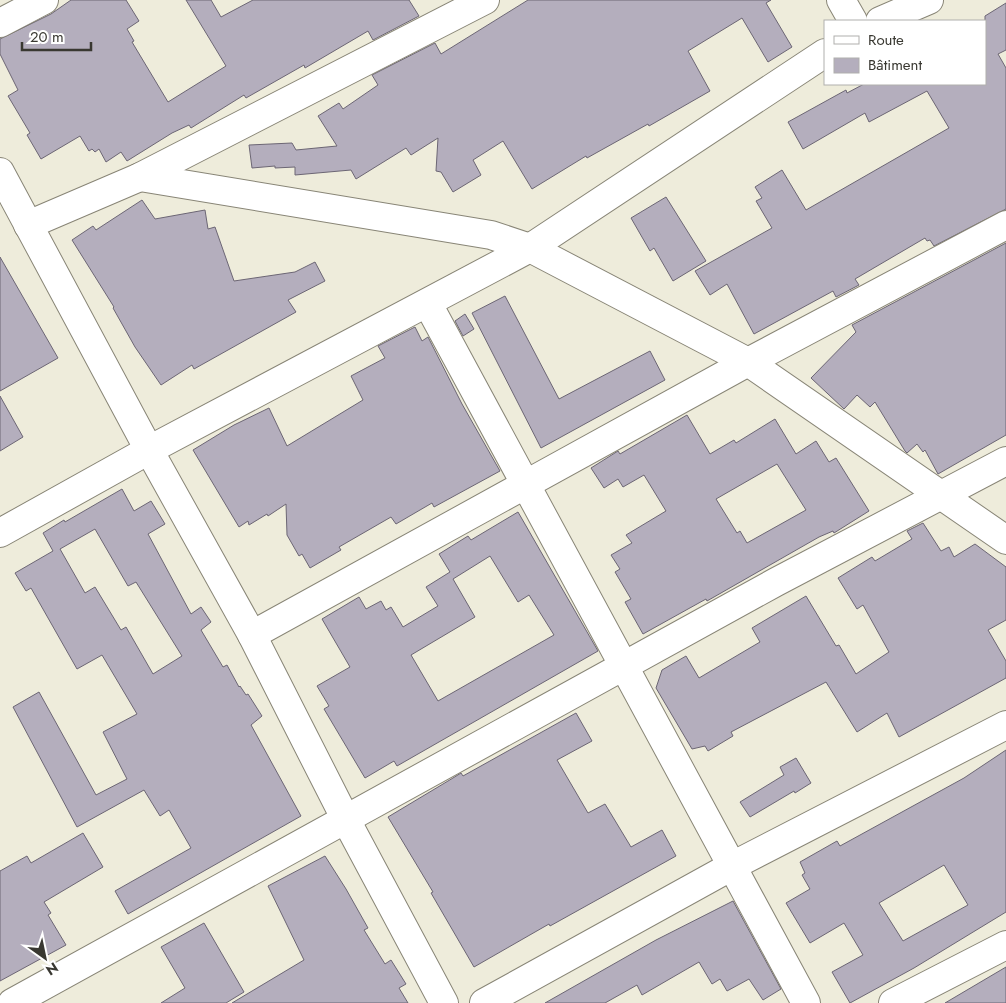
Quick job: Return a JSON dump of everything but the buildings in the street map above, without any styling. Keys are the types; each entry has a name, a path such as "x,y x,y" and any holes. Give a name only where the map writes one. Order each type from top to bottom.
{"street":[{"path":"0,23 44,0"},
{"path":"28,225 140,177 485,0"},
{"path":"841,0 852,20"},
{"path":"882,20 929,0"},
{"path":"0,533 149,450 428,304 530,248 824,54"},
{"path":"0,172 149,450 252,635 345,818 444,1003"},
{"path":"140,177 491,235 530,248 748,362 1006,540"},
{"path":"252,635 748,362 1006,225"},
{"path":"428,304 806,1003"},
{"path":"12,1003 776,582 1006,461"},
{"path":"484,1003 732,866 1006,726"},
{"path":"893,1003 1006,945"}]}
